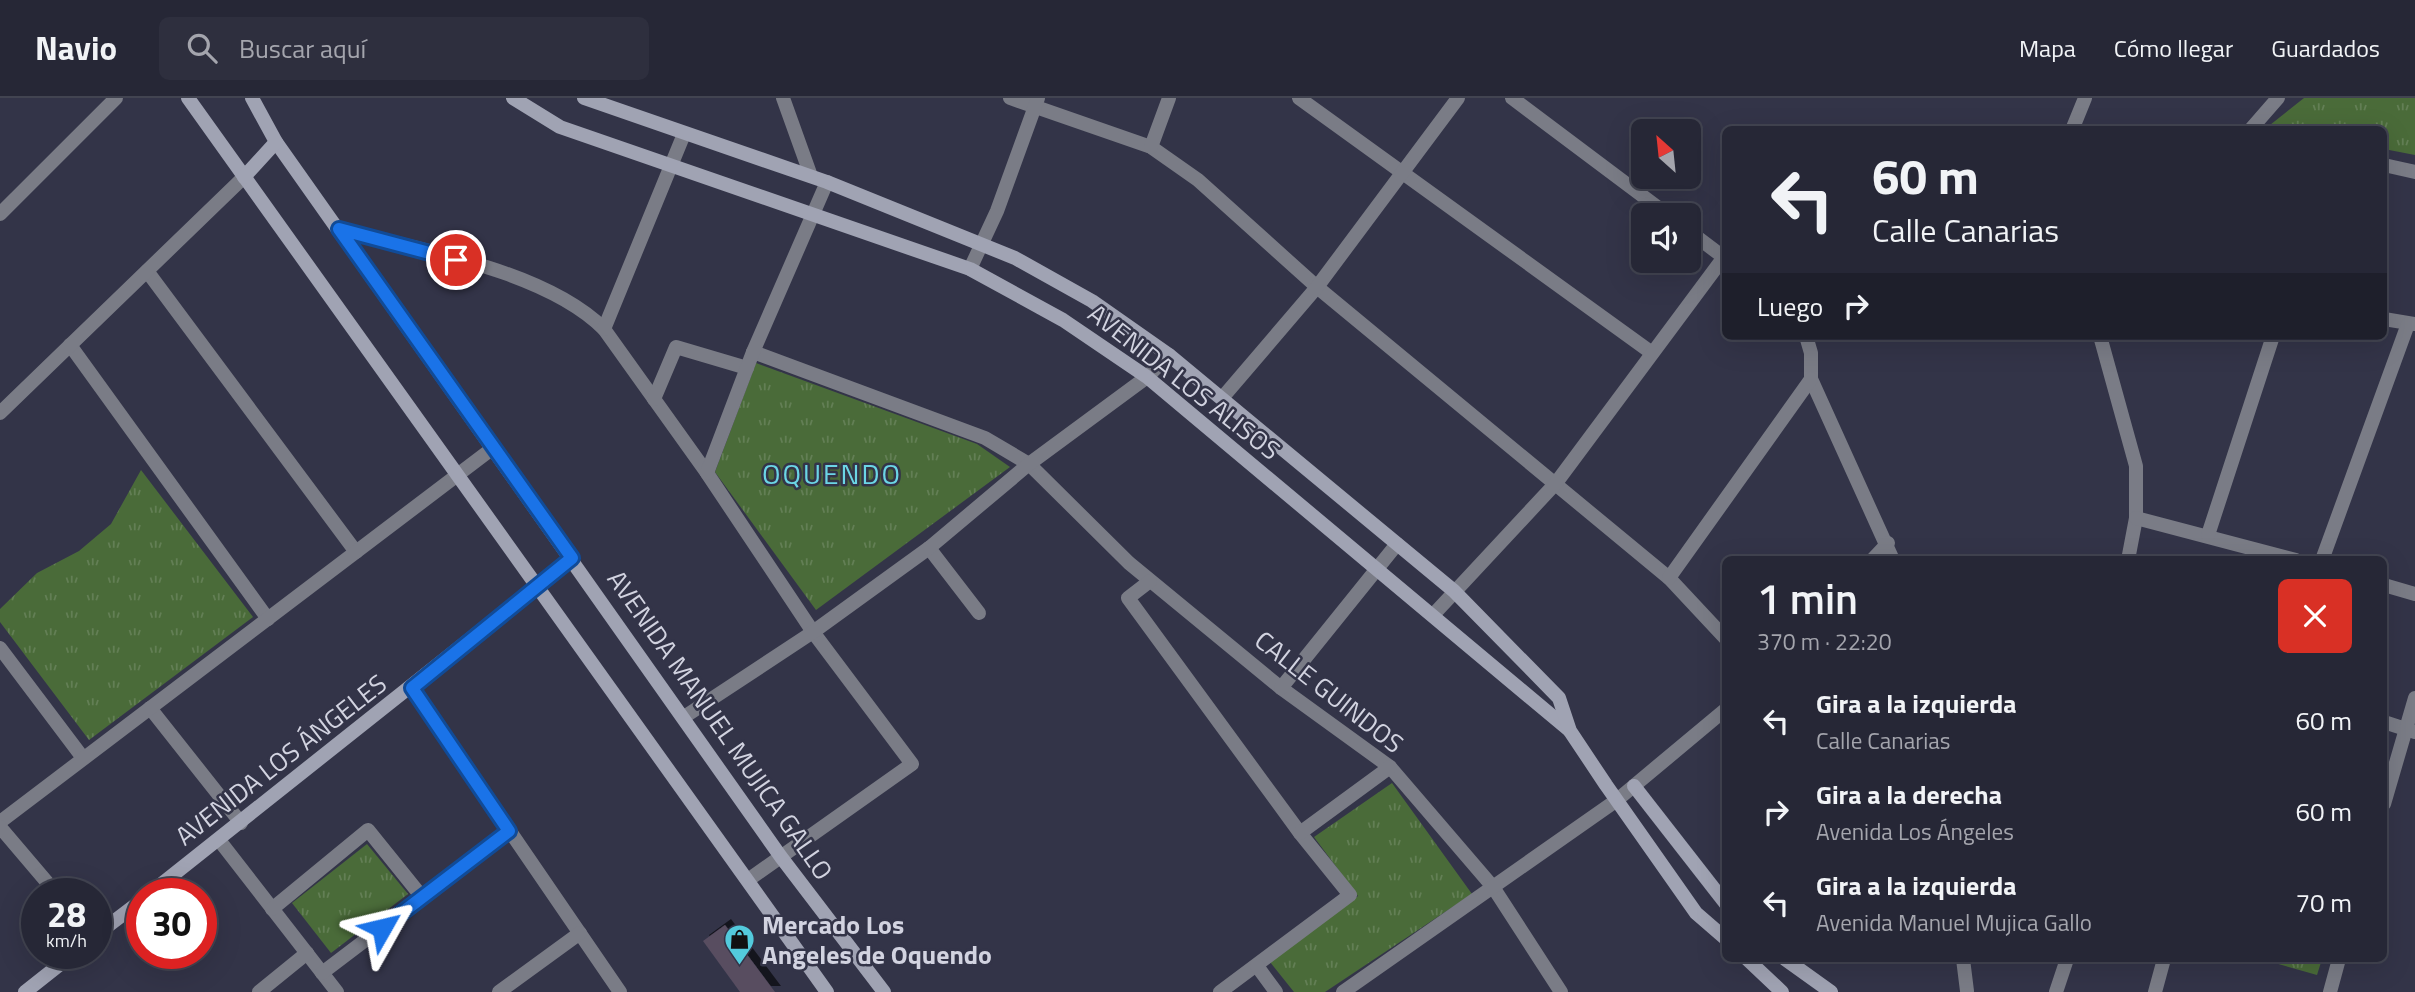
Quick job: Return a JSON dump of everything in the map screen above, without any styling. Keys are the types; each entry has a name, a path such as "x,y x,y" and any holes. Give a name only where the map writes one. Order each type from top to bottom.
{"street":[{"path":"0,214 116,98"},
{"path":"188,98 539,585 827,992"},
{"name":"AVENIDA MANUEL MUJICA GALLO","path":"252,98 276,142 781,856 884,992"},
{"name":"AVENIDA LOS ALISOS","path":"513,98 560,127 970,269 1063,320 1147,377 1434,614 1570,731 1696,913 1722,936"},
{"name":"AVENIDA LOS ALISOS","path":"584,98 827,181 1015,258 1092,301 1223,397 1454,591 1559,698 1570,731"},
{"path":"783,98 811,176"},
{"path":"1010,98 1037,103 1151,148 1198,180 1317,287 1669,578 1722,635"},
{"path":"1151,148 1169,98"},
{"path":"1299,98 1652,353"},
{"path":"1223,397 1317,287 1458,98"},
{"path":"1512,98 1652,203"},
{"path":"2074,126 2085,98"},
{"path":"2254,126 2278,98"},
{"path":"970,269 1037,103"},
{"path":"604,329 684,134"},
{"path":"0,413 244,177 276,142"},
{"path":"2387,166 2415,172"},
{"path":"707,472 753,352 827,181"},
{"path":"339,229 503,273 586,311 604,329 707,472 813,632 912,764 748,880"},
{"path":"1701,240 1722,256"},
{"path":"1434,614 1556,483 1722,262"},
{"path":"146,271 356,552"},
{"path":"2324,556 2412,324 2387,320"},
{"path":"1807,340 1811,353 1811,379 1892,556"},
{"path":"2101,340 2136,466 2136,517 2129,556"},
{"path":"2208,535 2272,340"},
{"path":"70,345 268,619"},
{"path":"654,399 676,347 747,368"},
{"name":"CALLE GUINDOS","path":"753,352 985,438 1029,464 1150,581 1280,688 1390,767 1493,887 1561,992"},
{"path":"684,717 813,632 929,548 1029,464 1147,377 1169,355"},
{"path":"1669,578 1811,379"},
{"path":"44,878 0,825 83,758 493,448"},
{"path":"2136,517 2282,556"},
{"path":"1876,556 1888,543"},
{"path":"1280,688 1397,544"},
{"path":"929,548 979,613"},
{"name":"AVENIDA LOS ÁNGELES","path":"170,878 412,688 572,558"},
{"path":"1150,581 1128,598 1300,833 1350,895 1220,992"},
{"path":"2387,586 2415,594"},
{"path":"0,648 83,758"},
{"path":"412,688 620,992"},
{"path":"2387,796 2411,730 2415,698"},
{"path":"150,708 240,823"},
{"path":"1343,992 1617,800 1722,712"},
{"path":"2387,723 2411,730"},
{"path":"1300,833 1390,767"},
{"path":"1634,786 1722,899"},
{"path":"272,909 368,830 422,897"},
{"path":"322,973 509,831"},
{"path":"219,840 337,992"},
{"path":"112,923 126,912"},
{"path":"499,992 580,933"},
{"path":"259,992 307,953"},
{"path":"1750,962 1782,992"},
{"path":"1789,962 1831,992"},
{"path":"1963,962 1967,991"},
{"path":"2056,992 2066,962"},
{"path":"2155,992 2163,962"},
{"path":"2330,992 2338,962"},
{"path":"1257,966 1276,992"},
{"path":"25,992 54,969"}],"green space":[{"path":"2304,98 2415,98 2415,155 2387,150 2387,126 2270,125"},
{"path":"756,363 977,444 1010,467 816,610 715,472"},
{"path":"141,470 253,617 89,740 0,622 0,609 37,573 79,551 111,524"},
{"path":"1392,783 1472,894 1325,992 1294,992 1270,962 1358,896 1314,837"},
{"path":"367,844 408,894 331,953 292,903"},
{"path":"2272,962 2321,962 2317,975"}],"building":[{"name":"Mercado Los Angeles de Oquendo","path":"725,925 775,992 740,992 703,941"}],"place":[{"name":"Mercado Los Angeles de Oquendo","path":"739,967"}],"district":[{"name":"OQUENDO","path":"832,474"}],"route":[{"path":"382,928 509,831 412,688 572,558 339,229 456,260"}]}
